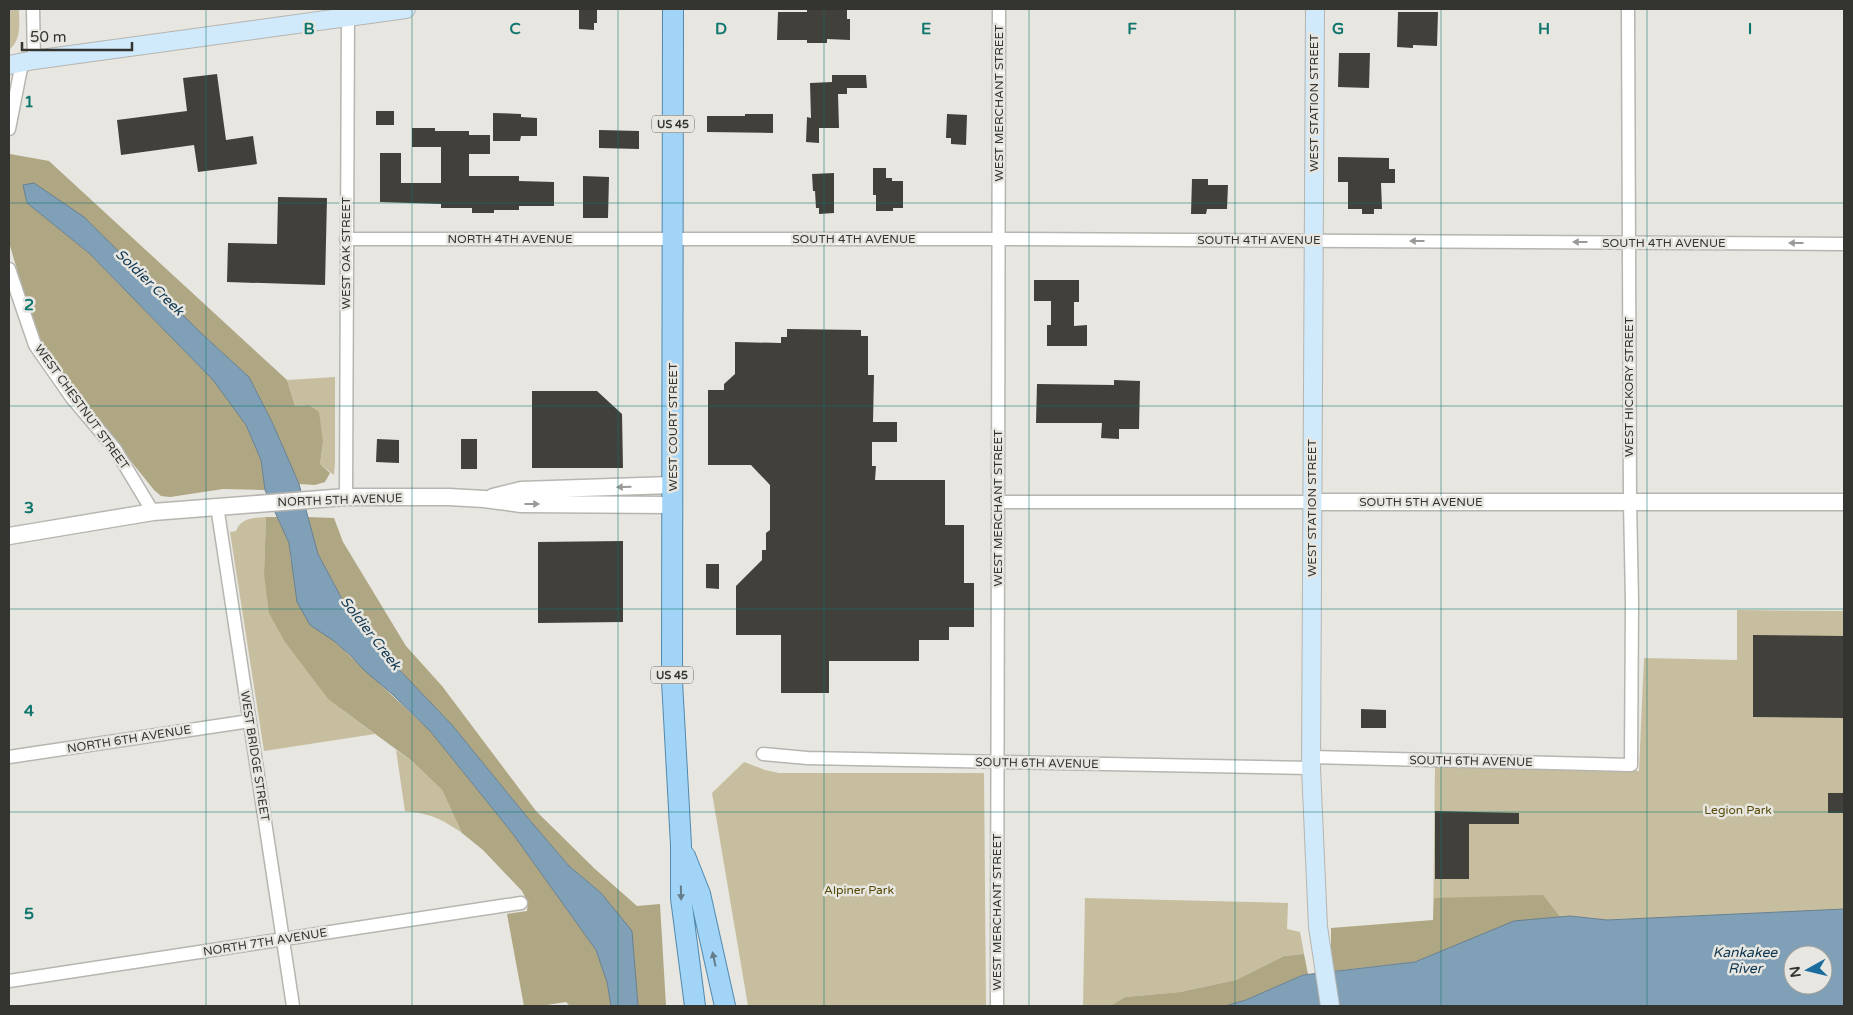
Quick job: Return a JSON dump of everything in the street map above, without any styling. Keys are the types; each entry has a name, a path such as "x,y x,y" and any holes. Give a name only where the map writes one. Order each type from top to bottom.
{"main road":[{"path":"22,63 348,13 406,9"},
{"name":"WEST COURT STREET","path":"673,9 672,681 681,844 681,898 695,1006"},
{"name":"WEST STATION STREET","path":"1315,9 1311,762 1318,927 1330,1006"},
{"name":"WEST COURT STREET","path":"681,844 700,894 725,1006"}],"street":[{"path":"9,129 33,9"},
{"name":"WEST MERCHANT STREET","path":"997,1006 999,9"},
{"name":"WEST HICKORY STREET","path":"1628,9 1628,242 1632,601 1631,765"},
{"name":"WEST OAK STREET","path":"346,497 348,13"},
{"name":"NORTH 4TH AVENUE","path":"346,239 673,240"},
{"name":"SOUTH 4TH AVENUE","path":"673,240 999,239 1844,244"},
{"name":"WEST CHESTNUT STREET","path":"9,270 35,345 72,398 115,449 153,512"},
{"name":"NORTH 5TH AVENUE","path":"9,536 153,512 346,497 484,499 521,504 672,495"},
{"name":"SOUTH 5TH AVENUE","path":"998,502 1844,502"},
{"name":"WEST BRIDGE STREET","path":"218,506 293,1006"},
{"name":"NORTH 6TH AVENUE","path":"9,757 250,721"},
{"name":"SOUTH 6TH AVENUE","path":"763,754 800,758 998,762 1631,765"},
{"name":"NORTH 7TH AVENUE","path":"9,981 521,903"}],"green space":[{"path":"9,9 19,9 19,31 16,41 9,50"},
{"path":"335,377 334,475 320,464 323,442 309,405 295,406 287,380"},
{"path":"266,517 264,574 329,700 375,734 264,751 230,532 236,531 244,521"},
{"name":"Legion Park","path":"1737,610 1844,611 1844,911 1607,920 1570,916 1433,931 1435,766 1639,771 1644,658 1737,660"},
{"path":"396,750 412,761 442,790 462,833 435,818 405,811"},
{"name":"Alpiner Park","path":"744,762 779,773 984,773 986,1006 748,1006 712,793"},
{"path":"1085,898 1288,903 1287,929 1300,932 1304,954 1284,956 1236,980 1180,992 1125,997 1110,1006 1083,1006"}],"shaded area":[{"path":"10,154 49,161 287,380 295,406 309,405 319,412 323,442 320,464 330,473 325,482 315,485 299,484 273,424 249,377 202,334 24,185 27,203 89,253 213,380 246,425 261,460 265,490 223,489 170,497 161,496 154,490 66,380 41,341 28,306 10,246"},
{"path":"266,517 277,517 289,542 291,562 334,641 431,732 513,834 596,950 607,982 611,1006 570,1006 566,1002 540,1006 524,1006 507,914 527,911 528,903 522,891 483,850 462,833 442,790 412,761 329,700 285,642 269,613 264,574"},
{"path":"306,517 334,518 343,542 406,646 442,686 536,811 595,869 637,906 660,904 666,1006 638,1006 636,984 601,893 569,866 452,725 390,660 342,599 318,554"},
{"path":"1543,895 1560,917 1514,922 1415,962 1334,971 1331,928 1433,920 1434,898"},
{"path":"1304,954 1308,974 1246,1000 1225,1006 1110,1006 1125,997 1180,992 1236,980 1284,956"}],"water":[{"path":"34,183 84,217 202,334 249,377 273,424 299,484 318,554 342,599 390,660 452,725 569,866 601,893 632,931 638,1006 611,1006 607,982 596,950 513,834 431,732 351,656 334,641 310,625 297,602 289,543 265,490 261,460 246,425 213,380 89,253 27,203 23,185"},
{"name":"Kankakee River","path":"1844,909 1844,1006 1225,1006 1246,1000 1303,975 1415,962 1514,921 1570,916 1607,920"}],"building":[{"path":"579,9 597,9 597,23 594,23 594,30 579,29"},
{"path":"807,9 847,9 847,19 850,19 850,40 827,39 827,43 807,43 807,40 777,40 778,12 807,12"},
{"path":"1398,12 1438,12 1437,46 1413,45 1413,48 1397,47"},
{"path":"1339,53 1370,53 1369,88 1338,87"},
{"path":"217,74 226,140 253,136 257,164 198,172 194,145 121,155 117,120 187,111 183,78"},
{"path":"832,75 866,75 867,88 847,88 847,94 838,94 839,128 819,128 819,143 806,142 807,117 811,118 810,83 832,82"},
{"path":"376,111 394,111 394,125 376,125"},
{"path":"493,113 521,114 521,117 537,118 537,136 521,136 520,141 493,141"},
{"path":"745,114 773,114 773,133 707,132 707,116 745,116"},
{"path":"947,114 967,115 966,145 951,144 951,138 946,138"},
{"path":"412,128 435,128 435,131 469,131 469,135 490,135 490,154 469,154 469,176 519,176 519,181 554,182 554,206 519,206 519,210 494,210 494,213 472,213 472,208 441,208 441,204 380,202 380,153 401,153 401,183 441,183 441,147 412,147"},
{"path":"599,130 639,131 639,149 599,148"},
{"path":"1338,157 1389,158 1389,169 1395,169 1395,183 1381,183 1382,209 1374,209 1374,214 1362,214 1362,209 1348,209 1348,182 1338,182"},
{"path":"873,168 886,168 886,178 892,178 892,181 903,181 903,208 893,208 893,211 876,211 876,195 873,195"},
{"path":"834,173 834,213 819,214 819,208 816,208 815,191 813,191 812,174"},
{"path":"583,176 609,177 608,218 583,218"},
{"path":"1192,179 1208,179 1208,185 1228,185 1227,209 1207,209 1206,214 1191,214"},
{"path":"278,197 327,198 325,285 227,282 228,243 277,244"},
{"path":"1034,280 1079,280 1079,302 1074,302 1074,326 1087,325 1087,346 1047,346 1047,325 1051,325 1051,301 1034,301"},
{"path":"787,329 861,330 861,336 868,336 868,375 874,375 873,422 897,422 897,442 872,442 872,466 876,466 875,480 945,480 945,525 964,525 964,583 974,583 974,627 949,627 949,640 919,640 919,661 829,661 829,693 781,693 781,635 736,635 736,586 762,560 762,550 766,550 766,533 770,530 770,485 751,465 708,465 708,390 724,390 724,384 735,374 735,342 781,343 781,337 787,337"},
{"path":"1114,380 1140,381 1139,429 1119,429 1119,439 1101,438 1102,423 1036,423 1037,384 1114,385"},
{"path":"532,391 597,391 622,414 623,468 532,468"},
{"path":"377,439 399,440 399,463 376,462"},
{"path":"461,439 477,439 477,469 461,469"},
{"path":"623,541 623,622 538,623 538,542"},
{"path":"706,564 719,564 719,589 706,588"},
{"path":"1753,635 1844,636 1844,718 1753,717"},
{"path":"1361,709 1386,710 1386,728 1361,728"},
{"path":"1828,793 1844,793 1844,813 1828,813"},
{"path":"1435,811 1519,813 1519,824 1469,824 1469,879 1435,879"}],"water label":[{"name":"Soldier Creek","path":"150,282"},
{"name":"Soldier Creek","path":"371,633"}]}
